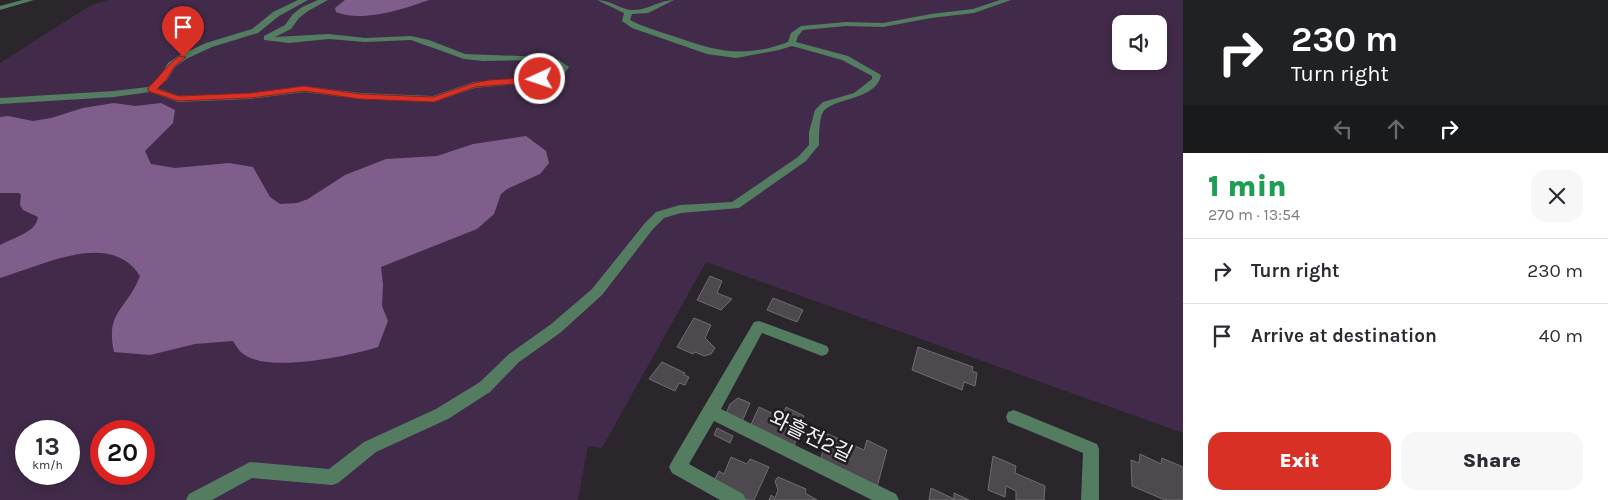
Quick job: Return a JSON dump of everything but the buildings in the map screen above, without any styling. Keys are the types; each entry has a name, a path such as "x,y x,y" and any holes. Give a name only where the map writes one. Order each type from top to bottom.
{"street":[{"path":"0,8 30,0"},
{"path":"151,89 164,78 171,65 183,57 210,45 255,31 276,14 304,0"},
{"path":"0,101 114,94 151,89 178,99 251,96 304,89 360,96 434,99 474,85 490,82 540,79 560,73 565,67 538,59 472,58 456,55 422,39 386,38 364,40 323,37 291,41 267,38 288,27 296,16 305,9 324,0"},
{"path":"601,0 629,13 645,11 670,0"},
{"path":"792,43 794,35 801,28 846,24 883,25 931,16 974,11 1006,0"},
{"path":"194,500 250,470 332,477 370,446 442,414 485,387 514,358 555,329 597,292 649,226 660,216 680,209 735,204 802,159 814,145 814,132 818,112 826,104 857,94 876,80 877,75 845,58 792,43 779,48 736,55 710,52 635,26 626,20 626,15 629,13"},
{"path":"737,500 678,467 759,326 822,350"},
{"name":"와흘전2길","path":"711,412 890,500"},
{"path":"1014,417 1091,449 1090,500"}],"shaded area":[{"path":"108,0 1183,0 1183,433 706,262 602,448 588,446 578,500 0,500 0,63 91,5"},
{"path":"345,0 429,0 382,13 358,16 336,12 335,8"},
{"path":"114,103 135,106 161,103 175,110 173,123 145,151 151,164 175,168 229,163 253,167 270,197 280,204 297,203 308,199 345,175 386,159 437,156 473,144 526,136 546,151 549,163 540,174 507,189 501,194 494,214 477,229 381,267 383,284 382,306 388,321 378,347 348,355 288,363 254,359 241,352 233,341 195,344 150,355 114,352 112,328 115,319 140,276 127,262 112,255 94,253 74,255 0,278 0,245 28,231 36,223 38,217 23,210 20,205 21,195 19,193 0,193 0,117 8,116 33,121 51,118 83,108"}],"route":[{"path":"183,57 171,65 164,78 151,89 178,99 251,96 304,89 360,96 434,99 453,94 474,85 490,82 540,79"}]}
